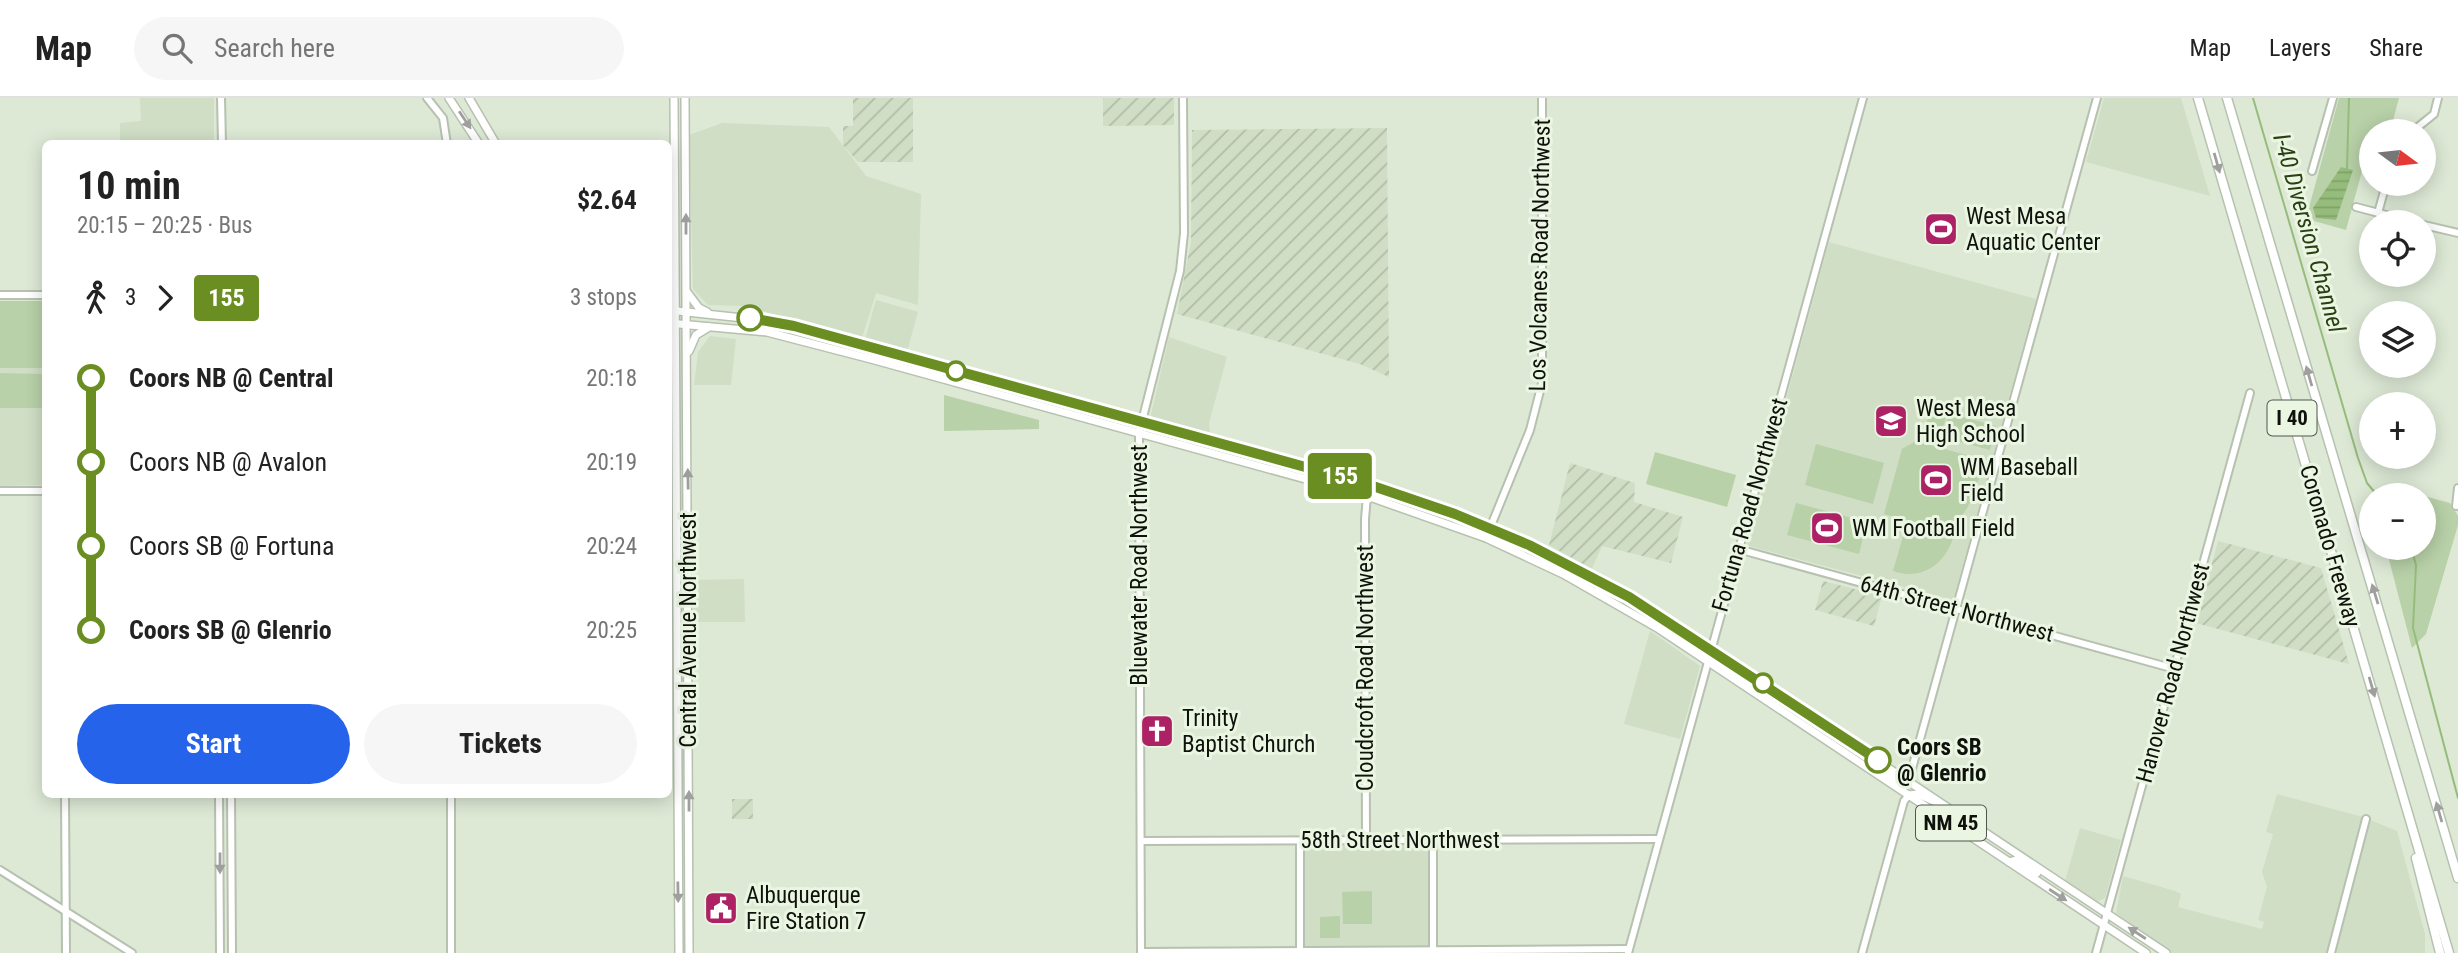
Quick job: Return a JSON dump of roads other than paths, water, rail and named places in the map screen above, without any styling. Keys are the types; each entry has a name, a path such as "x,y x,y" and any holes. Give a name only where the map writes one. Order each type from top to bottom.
{"highway":[{"name":"Coronado Freeway","path":"2198,98 2449,953"},
{"name":"Coronado Freeway","path":"2227,98 2458,878"},
{"path":"2411,824 2413,847 2439,953"}],"main road":[{"path":"449,98 476,140"},
{"path":"469,98 494,140"},
{"path":"672,240 674,98"},
{"name":"Central Avenue Northwest","path":"685,98 689,953"},
{"path":"687,292 699,308 711,314"},
{"name":"NM 45","path":"672,311 771,321 1367,484 1490,528 1629,597 2166,953"},
{"path":"767,332 771,321"},
{"name":"NM 45","path":"672,323 767,332 871,359 1367,496 1486,538 1597,592 1708,661 2146,953"},
{"path":"686,365 696,335 703,328 717,326"},
{"path":"672,330 679,953"},
{"path":"871,359 878,356 899,361 909,358"},
{"path":"914,372 927,368 943,373 957,371"},
{"path":"1328,485 1335,482 1354,486 1367,484"},
{"path":"1367,496 1374,493 1395,498 1402,495"},
{"path":"1542,564 1571,572 1579,571"},
{"path":"1597,592 1604,590 1623,599 1629,597"},
{"path":"1870,769 1879,769 1896,779 1906,779"},
{"path":"1909,795 1918,794 1930,801 1941,803"},
{"path":"2009,862 2015,860 2040,875 2048,875"}],"street":[{"path":"221,98 222,140"},
{"path":"427,98 443,118 446,140"},
{"name":"Bluewater Road Northwest","path":"1141,952 1139,433 1180,271 1184,233 1183,98"},
{"name":"Los Volcanes Road Northwest","path":"1486,538 1530,430 1542,383 1542,98"},
{"name":"Fortuna Road Northwest","path":"1628,951 1863,98"},
{"path":"1906,779 1911,772 2097,98"},
{"path":"2312,171 2333,98"},
{"path":"2428,119 2434,114 2438,98"},
{"path":"2356,207 2367,210"},
{"path":"2436,228 2458,233"},
{"path":"0,295 42,295"},
{"name":"Hanover Road Northwest","path":"2096,953 2250,394"},
{"path":"2456,506 2458,488"},
{"path":"0,491 42,491"},
{"name":"Cloudcroft Road Northwest","path":"1366,840 1364,519 1367,496"},
{"name":"64th Street Northwest","path":"1738,550 2175,669"},
{"path":"1862,953 1904,801 1909,795"},
{"path":"65,798 66,953"},
{"path":"219,798 220,953"},
{"path":"231,798 232,953"},
{"path":"451,798 451,953"},
{"path":"2331,953 2366,819"},
{"name":"58th Street Northwest","path":"1140,841 1659,838"},
{"path":"1433,839 1433,950"},
{"path":"1300,841 1300,951"},
{"path":"0,870 132,953"},
{"path":"1141,952 1628,951"}],"waterway":[{"name":"I-40 Diversion Channel","path":"2253,98 2367,483"},
{"path":"2347,169 2349,98"},
{"name":"I-40 Diversion Channel","path":"2415,560 2413,628 2458,798"}],"place":[{"name":"West Mesa Aquatic Center","path":"1941,229"},
{"name":"West Mesa High School","path":"1891,421"},
{"name":"WM Baseball Field","path":"1936,480"},
{"name":"WM Football Field","path":"1827,528"},
{"name":"Trinity Baptist Church","path":"1157,731"},
{"name":"Coors SB @ Glenrio","path":"1878,760"},
{"name":"Albuquerque Fire Station 7","path":"721,908"}]}
